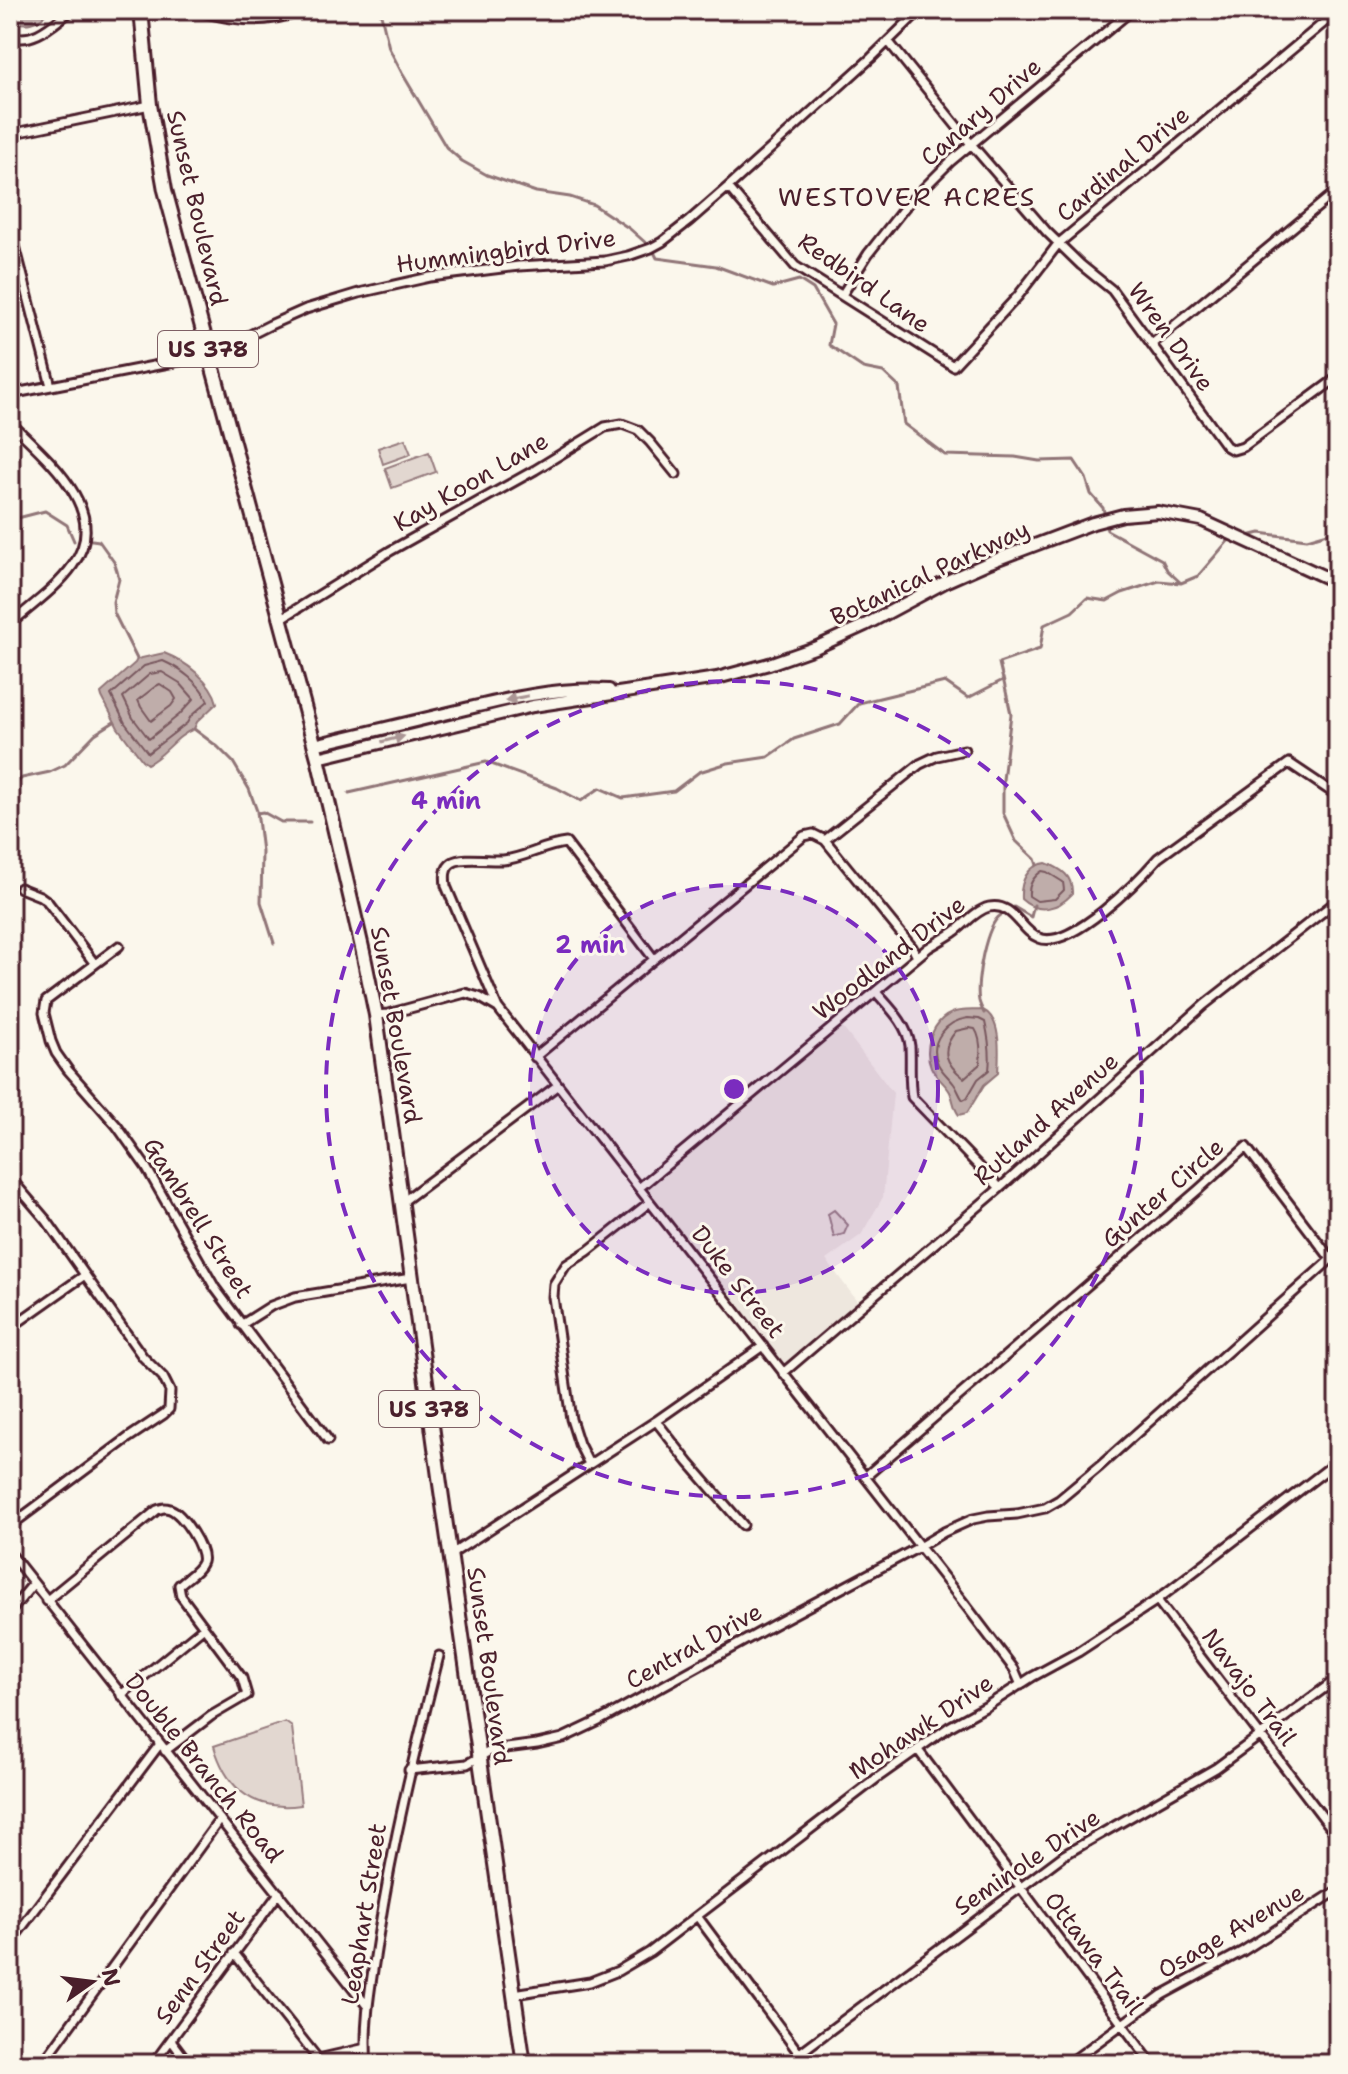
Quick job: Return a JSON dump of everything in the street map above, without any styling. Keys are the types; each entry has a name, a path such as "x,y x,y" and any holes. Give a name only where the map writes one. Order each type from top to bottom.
{"main road":[{"name":"Sunset Boulevard","path":"141,10 150,105 165,190 316,752 376,1015 524,2064"}],"street":[{"path":"10,36 20,39 30,37 72,10"},
{"path":"192,10 230,20 252,21 307,10"},
{"name":"Hummingbird Drive","path":"10,394 210,355 306,309 359,293 430,277 519,266 605,261 651,248 728,187 920,10"},
{"name":"Canary Drive","path":"842,295 868,254 905,207 951,161 1132,10"},
{"name":"Cardinal Drive","path":"953,366 1018,296 1058,244 1338,11"},
{"name":"Wren Drive","path":"888,41 971,144 1058,244 1112,290 1226,446 1233,450 1243,447 1338,377"},
{"path":"10,134 150,105"},
{"name":"Redbird Lane","path":"728,187 795,266 953,366"},
{"path":"1152,344 1338,190"},
{"path":"10,226 51,386"},
{"path":"10,422 70,486 80,505 85,527 85,540 73,566 57,584 10,624"},
{"name":"Kay Koon Lane","path":"279,620 390,551 605,427 622,424 638,430 676,474"},
{"name":"Botanical Parkway","path":"316,752 533,706 717,678 781,660 865,625 969,571 1109,518 1133,513 1158,512 1191,518 1254,543 1338,583"},
{"path":"825,840 920,764 937,756 964,750"},
{"name":"Woodland Drive","path":"639,1188 917,957 984,909 1002,908 1040,939 1068,935 1141,879 1158,858 1289,763 1338,796"},
{"path":"535,1057 804,836 813,834 825,840 917,957"},
{"name":"Duke Street","path":"654,959 566,843 505,860 465,859 452,862 446,873 446,886 498,1008 1014,1669 1021,1685"},
{"path":"20,888 47,901 95,964 119,946"},
{"name":"Rutland Avenue","path":"783,1373 1000,1188 1204,1005 1338,900"},
{"name":"Gambrell Street","path":"95,964 46,1001 44,1013 56,1053 117,1126 146,1167 199,1262 241,1325 328,1440"},
{"path":"876,992 896,1015 910,1043 909,1081 912,1097 1000,1188"},
{"path":"376,1015 465,993 498,1008"},
{"path":"401,1203 558,1085"},
{"name":"Gunter Circle","path":"865,1477 1246,1147 1331,1259 1059,1500 1033,1512 973,1519 919,1547"},
{"path":"10,1526 169,1409 170,1391 163,1377 143,1357 47,1221 11,1180"},
{"path":"589,1464 571,1419 553,1297 554,1284 566,1265 650,1202"},
{"path":"10,1328 85,1275"},
{"path":"241,1325 271,1306 295,1297 411,1278"},
{"path":"450,1555 656,1421 763,1346"},
{"path":"656,1421 743,1525"},
{"name":"Mohawk Drive","path":"514,1994 603,1978 650,1952 877,1778 949,1727 1099,1639 1157,1600 1338,1461"},
{"path":"10,1943 163,1748 247,1695 242,1678 181,1596 179,1585 200,1567 203,1559 202,1552 180,1516 172,1509 157,1510 46,1601"},
{"name":"Central Drive","path":"480,1756 492,1750 563,1738 599,1721 919,1547"},
{"name":"Double Branch Road","path":"10,1553 368,2007"},
{"path":"10,1612 33,1584"},
{"name":"Navajo Trail","path":"1157,1600 1338,1837"},
{"path":"121,1695 204,1627"},
{"name":"Leaphart Street","path":"367,2064 368,2007 390,1864 409,1770 439,1656"},
{"name":"Seminole Drive","path":"785,2064 1064,1855 1216,1768 1338,1678"},
{"name":"Ottawa Trail","path":"918,1750 1152,2064"},
{"path":"409,1770 467,1764 480,1756"},
{"path":"42,2064 220,1819"},
{"name":"Osage Avenue","path":"1068,2064 1162,1995 1243,1951 1338,1890"},
{"name":"Senn Street","path":"153,2064 279,1893"},
{"path":"697,1916 807,2064"},
{"path":"234,1953 317,2061 366,2048"},
{"path":"171,2040 189,2064"}],"shaded area":[{"path":"405,439 411,454 383,464 378,448"},
{"path":"429,452 436,472 392,488 385,468"},
{"path":"839,1023 893,1093 883,1197 861,1235 826,1260 861,1306 783,1373 639,1188"},
{"path":"834,1210 848,1225 844,1234 834,1237 828,1214"},
{"path":"285,1722 292,1727 301,1805 269,1805 245,1795 235,1786 226,1775 214,1746"}],"water":[{"path":"10,10 49,10 36,21 26,24 10,19"},
{"path":"164,653 196,673 210,687 217,703 194,729 147,764 118,728 101,693 137,659"},
{"path":"1046,863 1065,874 1071,882 1072,894 1054,906 1034,907 1021,899 1023,881 1034,867"},
{"path":"983,1010 994,1021 996,1029 998,1073 984,1085 967,1113 959,1115 950,1092 931,1067 929,1044 934,1029 945,1017 960,1011"}],"waterway":[{"path":"380,10 389,48 446,147 462,161 487,175 536,192 570,197 594,205 647,244"},
{"path":"653,250 657,258 716,266 773,287 799,280 813,289 833,324 829,345 863,368 883,372 899,387 904,424 945,455 1074,460 1104,512"},
{"path":"10,520 45,511 67,525 74,541"},
{"path":"1106,527 1162,560 1167,570 1181,583"},
{"path":"1244,537 1260,533 1307,539 1338,530"},
{"path":"999,663 1040,649 1044,625 1072,612 1087,598 1107,601 1159,581 1181,583 1198,576 1233,539"},
{"path":"92,540 99,541 114,562 119,579 113,602 114,613 137,659"},
{"path":"349,793 486,762 557,788 581,801 600,788 623,798 674,791 699,772 728,763 768,757 794,739 840,724 859,703 945,682 968,698 1003,680 999,663"},
{"path":"1003,678 1011,714 1003,780 1003,813 1016,841 1035,859 1037,865"},
{"path":"10,789 22,778 65,765 95,734 114,722"},
{"path":"194,729 233,762 249,789 257,811 262,852 261,902 274,943"},
{"path":"257,813 263,812 281,822 310,822"},
{"path":"1014,907 1031,917 1034,905"},
{"path":"984,1013 978,993 980,968 986,941 1001,915"}],"district":[{"name":"WESTOVER ACRES","path":"907,196"}]}
